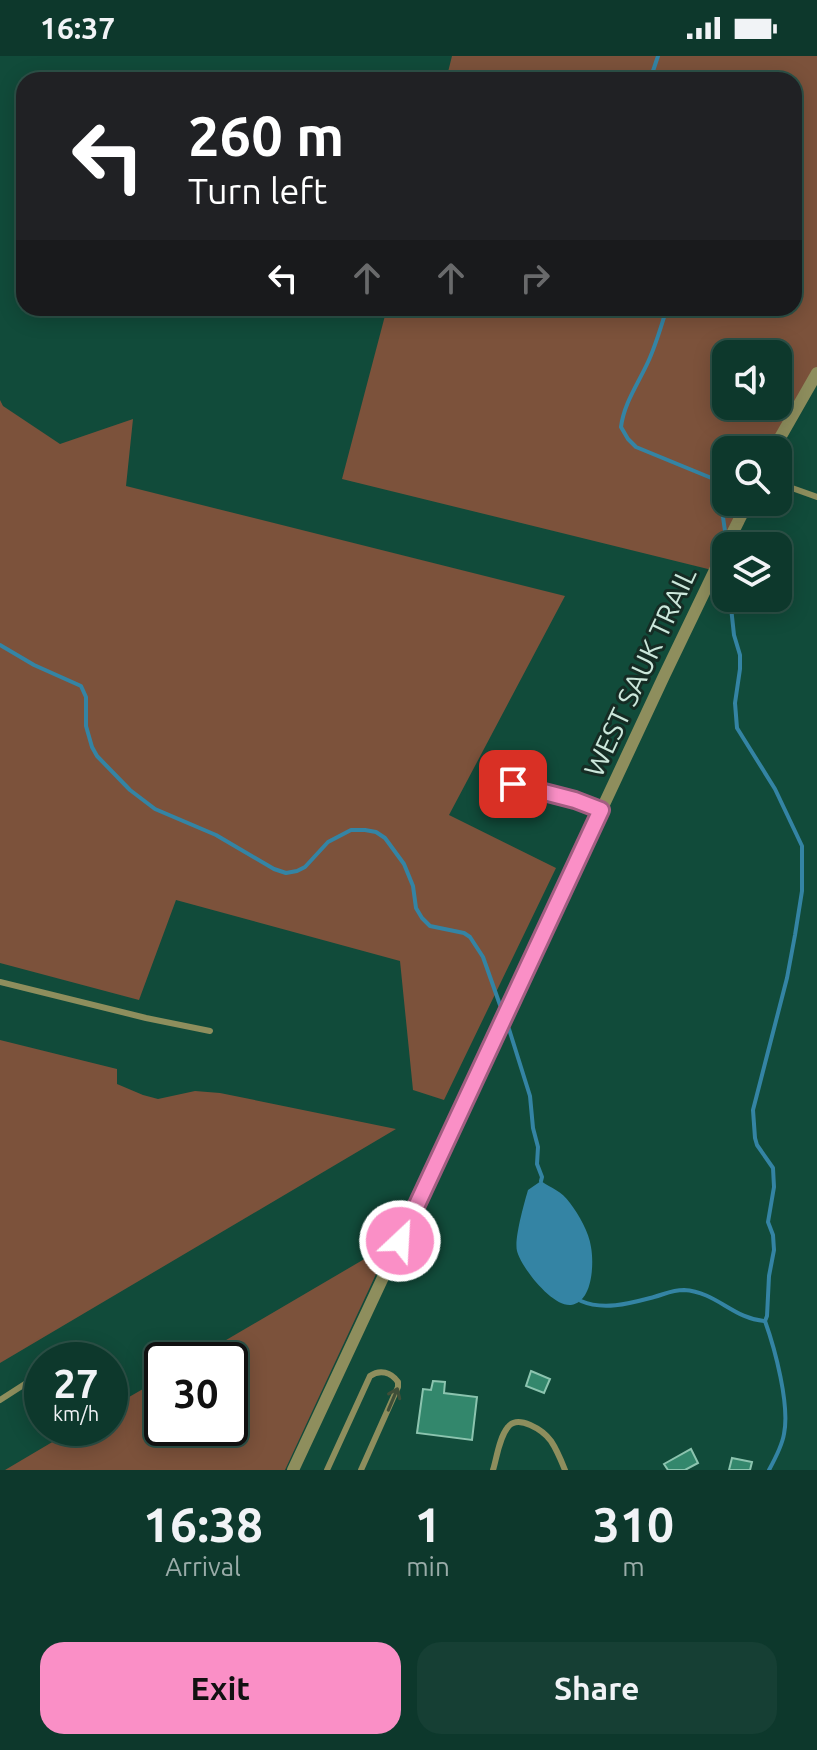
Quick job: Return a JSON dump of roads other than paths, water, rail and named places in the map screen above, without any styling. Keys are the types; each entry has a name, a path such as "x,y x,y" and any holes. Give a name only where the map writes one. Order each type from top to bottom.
{"street":[{"path":"781,436 817,373"},
{"name":"WEST SAUK TRAIL","path":"293,1470 712,576"}],"lane":[{"path":"792,488 817,497"},
{"path":"513,784 601,810"},
{"path":"0,982 210,1031"},
{"path":"327,1470 370,1376 375,1372 393,1375 398,1387 361,1470"},
{"path":"0,1400 24,1385"},
{"path":"493,1470 504,1433 516,1421 541,1431 550,1439 565,1470"}],"water":[{"path":"541,1181 567,1199 590,1241 592,1262 588,1290 584,1297 571,1305 555,1300 547,1293 531,1276 517,1251 518,1230 528,1190"}],"waterway":[{"path":"653,72 658,56"},
{"path":"664,316 651,356 625,410 621,427 636,447 712,478"},
{"path":"723,516 725,532"},
{"path":"732,612 740,655 735,703 737,728 775,789 802,846 802,891 795,935 753,1110 757,1145 773,1168 774,1187 768,1222 774,1250 765,1321 777,1361 785,1408 783,1439 769,1470"},
{"path":"0,645 34,665 81,686 86,697 86,726 92,747 130,790 155,809 216,835 274,869 286,873 305,867 328,842 351,830 376,832 385,838 404,864 413,886 416,908 422,918 430,926 470,937 483,957 500,1005"},
{"path":"509,1029 530,1096 541,1181"},
{"path":"581,1301 618,1305 684,1290 706,1295 743,1316 765,1321"}]}
